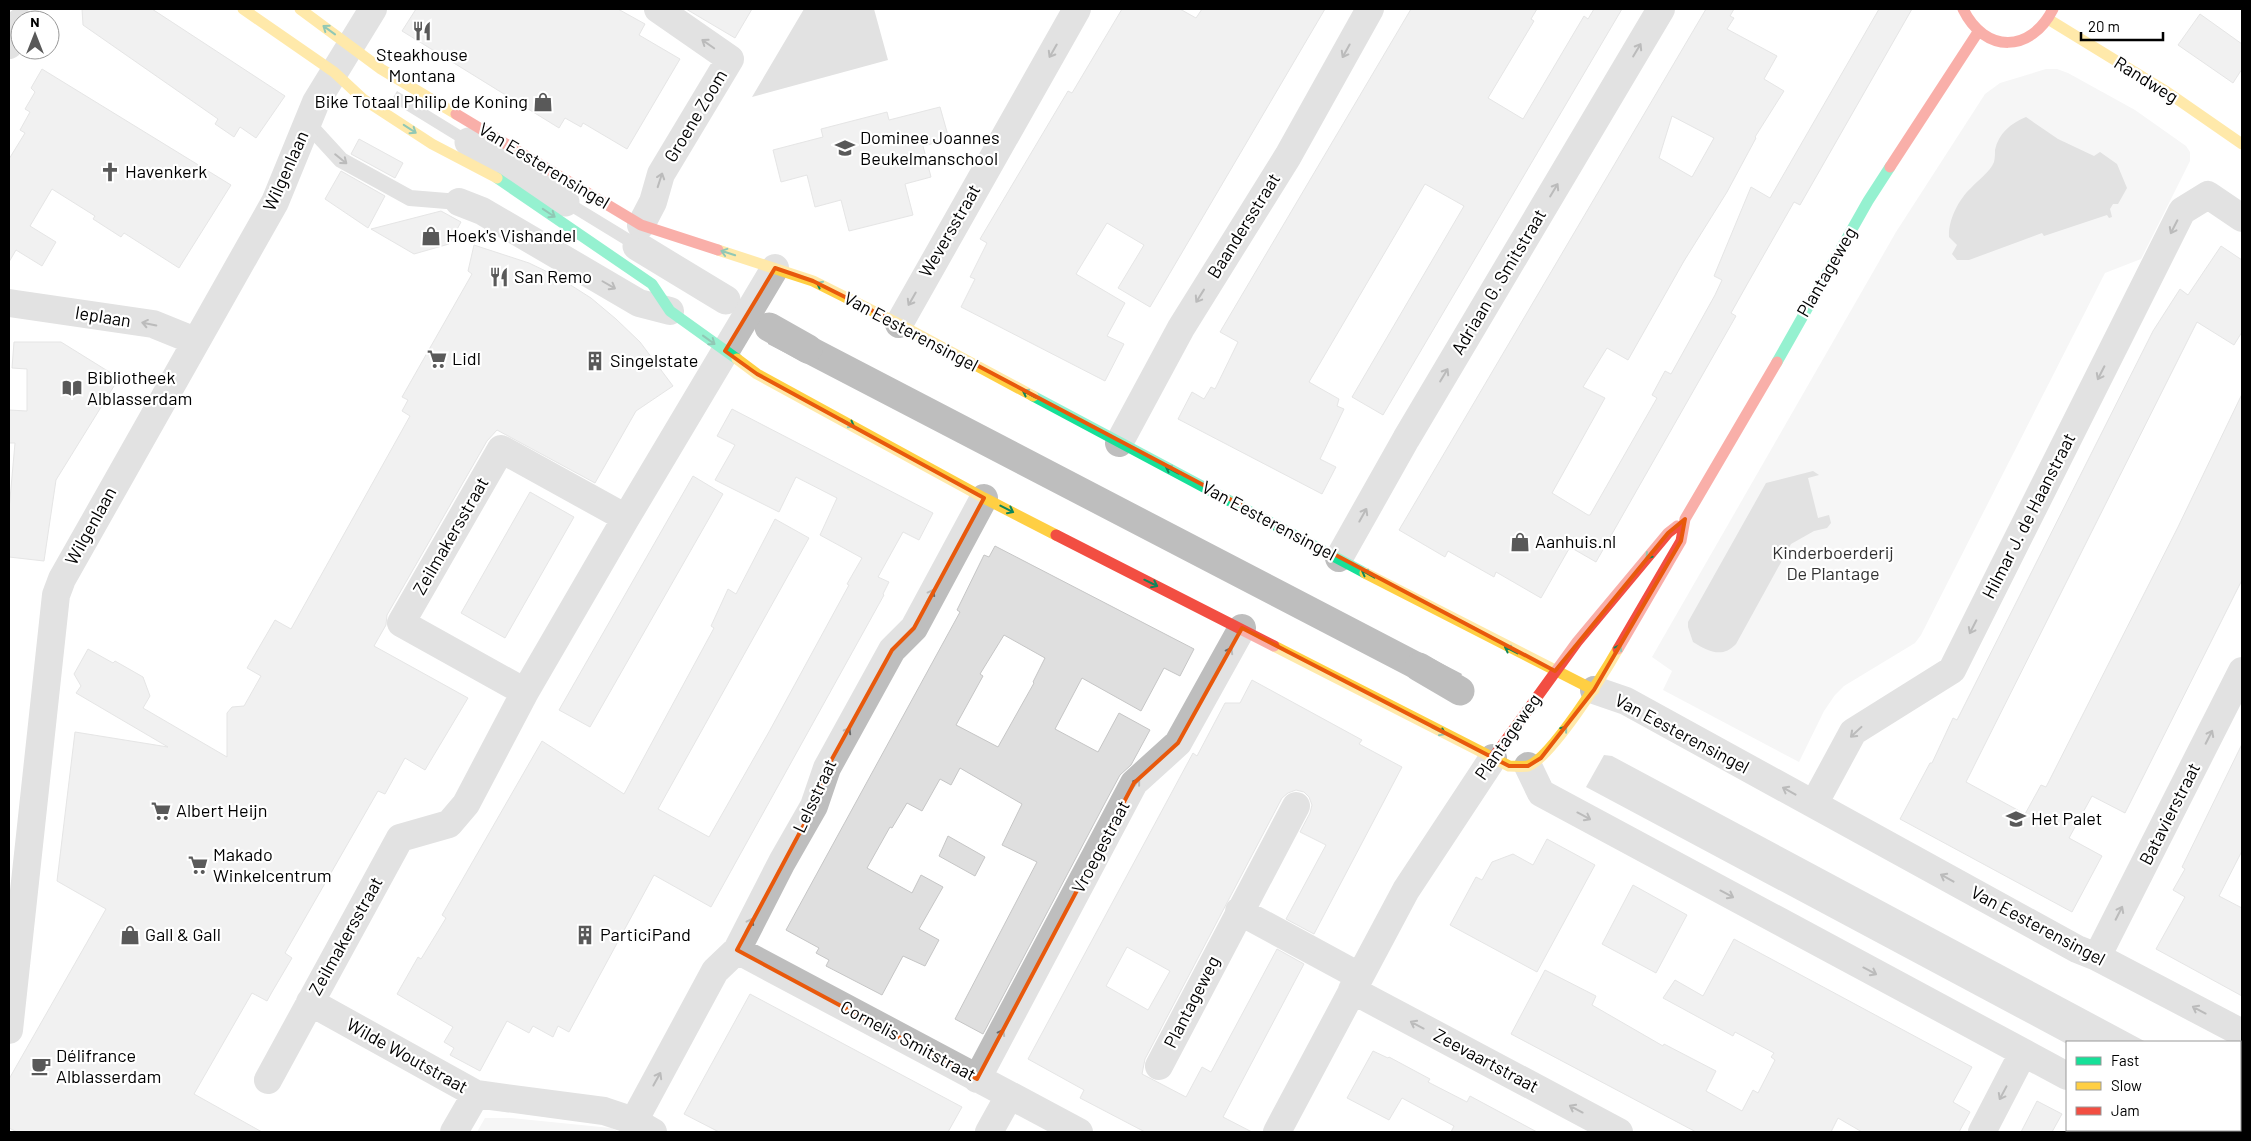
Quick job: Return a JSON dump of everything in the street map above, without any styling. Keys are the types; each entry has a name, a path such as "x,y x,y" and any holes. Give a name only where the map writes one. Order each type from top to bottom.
{"street":[{"name":"Van Eesterensingel","path":"243,9 334,72 363,98 432,144 500,180 652,284 670,311 725,352 766,378 984,498 1242,628 1493,758 1510,766 1528,766"},
{"name":"Van Eesterensingel","path":"300,9 381,69 641,225 813,281 899,324 1410,597 1594,690 1626,701 2077,949 2097,957 2242,1033"},
{"name":"Groene Zoom","path":"641,225 653,202 661,174 730,60 658,9"},
{"name":"Weversstraat","path":"899,324 1077,9"},
{"name":"Baandersstraat","path":"1118,442 1181,328 1288,156 1370,9"},
{"name":"Adriaan G. Smitstraat","path":"1339,558 1406,439 1661,9"},
{"path":"1963,9 1967,19 1978,32 1991,40 2012,42 2033,35 2050,14"},
{"name":"Wilgenlaan","path":"9,1030 56,595 62,579 104,500 275,202 316,102 351,46 366,12"},
{"name":"Randweg","path":"2050,14 2242,144"},
{"name":"Plantageweg","path":"1277,1132 1406,890 1493,758 1555,671 1668,533 1685,519 1730,444 1868,201 1978,32"},
{"name":"Hilmar J. de Haanstraat","path":"1814,804 1853,732 1952,670 2182,211 2208,195 2242,218"},
{"name":"Van Eesterensingel","path":"459,202 482,211 639,303 670,311"},
{"name":"Zeilmakersstraat","path":"268,1080 400,838 448,824 466,804 525,692 775,268"},
{"name":"Ieplaan","path":"9,303 153,324 195,341"},
{"name":"Zeilmakersstraat","path":"525,692 401,623 496,458 501,450 626,518"},
{"name":"Lelsstraat","path":"644,1127 715,971 737,950 782,862 814,806 827,768 892,650 914,628 984,498"},
{"name":"Plantageweg","path":"1528,766 1541,758 1594,690 1681,541 1685,519"},
{"name":"Vroegestraat","path":"977,1079 1134,783 1178,743 1242,628"},
{"name":"Batavierstraat","path":"2097,957 2242,671"},
{"path":"1528,766 1541,794 2066,1075"},
{"name":"Plantageweg","path":"1159,1066 1296,806"},
{"path":"1239,911 1356,983"},
{"name":"Cornelis Smitstraat","path":"737,950 1079,1132"},
{"name":"Zeevaartstraat","path":"1356,983 1619,1132"},
{"name":"Wilde Woutstraat","path":"310,1002 476,1094 604,1111 644,1127"},
{"path":"1982,1132 2023,1053"},
{"path":"454,1132 476,1094"},
{"path":"989,1132 1009,1096"}],"lane":[{"path":"308,124 341,160 410,198 459,202"}],"highlighted area":[{"path":"775,268 813,281 899,324 1555,671 1668,533 1685,519 1681,541 1594,690 1541,758 1528,766 1509,766 1242,628 1178,743 1134,783 977,1079 737,950 814,806 827,768 892,650 914,628 984,498 757,374 725,351"}],"green space":[{"name":"Kinderboerderij De Plantage","path":"2046,69 2057,69 2068,73 2135,110 2186,146 2190,152 2190,161 2141,259 2105,273 1921,635 1915,643 1844,686 1835,695 1824,711 1799,762 1663,690 1672,671 1652,657 1896,232 1985,94 2000,83"},
{"path":"485,1118 511,1118 611,1128 620,1132 477,1132"}],"shaded area":[{"path":"804,9 874,9 888,60 752,97"},
{"path":"397,91 506,158 500,168 391,101"},
{"path":"2026,117 2058,139 2094,156 2100,152 2117,164 2127,188 2118,204 2113,204 2110,209 2112,217 2109,218 2107,215 2044,236 2042,233 1969,260 1957,260 1952,254 1957,245 1949,237 1950,224 1955,210 1967,193 1992,166 1995,150 2002,134 2015,122"},
{"path":"535,176 673,260 667,271 528,186"},
{"path":"782,320 1462,674 1450,693 1445,696 768,344 768,337"},
{"path":"1813,471 1819,475 1808,478 1818,518 1829,515 1831,523 1827,528 1814,531 1791,544 1736,644 1731,649 1715,652 1693,642 1688,622 1766,483"},
{"path":"1604,755 1612,756 2144,1041 2066,1041 2066,1043 1586,787"}],"building":[{"path":"82,9 152,9 285,96 256,138 240,127 234,137 215,124 218,119 83,25"},
{"path":"416,9 618,9 645,24 639,35 680,59 627,149 583,123 581,127 565,118 559,128 402,31"},
{"path":"686,9 752,9 735,38"},
{"path":"1122,9 1180,9 1196,18 1202,9 1325,9 1150,307 1118,288 1144,245 1107,223 1076,274 1125,303 1107,336 1124,344 1105,381 961,307 975,279 970,277 987,243 980,239 1068,91 1072,93"},
{"path":"1411,9 1537,9 1531,19 1534,21 1488,98 1523,119 1584,16 1588,19 1594,9 1622,9 1383,415 1352,397 1464,206 1425,184 1309,382 1339,399 1337,406 1344,409 1320,459 1336,467 1322,494 1178,419 1192,392 1204,399 1211,387 1215,389 1238,342 1220,332"},
{"path":"1706,9 1734,9 1730,16 1734,18 1727,29 1777,56 1764,79 1784,91 1755,137 1727,192 1684,261 1628,360 1607,348 1583,387 1605,398 1552,493 1588,515 1590,515 1657,398 1652,395 1665,371 1671,374 1715,295 1722,280 1714,276 1751,187 1770,198 1879,9 1912,9 1800,205 1794,202 1731,313 1736,316 1596,562 1570,547 1541,598 1496,572 1494,577 1448,551 1445,557 1399,530","holes":["1672,116 1714,138 1692,177 1659,158"]},
{"path":"2200,14 2242,44 2242,69 2233,83 2178,45"},
{"name":"Havenkerk","path":"42,69 231,185 179,268 124,233 121,237 93,219 95,216 52,189 30,226 56,242 42,266 16,250 9,262 9,159 25,133 20,130 30,112 25,109 35,92 31,88"},
{"path":"940,107 949,139 923,146 931,177 905,184 913,215 849,231 841,200 815,207 807,175 781,182 773,150 823,137 821,129 887,112 889,120"},
{"path":"359,139 403,163 395,178 351,154"},
{"path":"341,171 385,196 368,228 325,199"},
{"path":"441,211 461,222 449,244 414,254 371,229"},
{"name":"Makado Winkelcentrum","path":"474,245 529,263 558,277 591,298 640,342 673,386 636,411 595,483 497,430 487,441 387,615 386,625 374,646 468,698 425,770 405,758 385,794 378,791 285,953 292,958 267,1001 252,993 194,1094 262,1132 17,1132 9,1128 9,1079 106,909 57,881 75,732 168,747 76,693 81,686 74,674 88,649 113,663 115,661 143,677 150,696 143,708 227,757 227,713 232,707 244,706 261,676 247,668 275,620 291,629 410,416 402,411 408,400 402,397 472,274 468,271"},
{"path":"2221,246 2242,260 2242,332 2234,345 2197,322 1966,782 2025,814 2041,785 2046,787 2178,527 2242,394 2242,580 2125,813 2092,796 2069,838 2102,856 2072,912 1900,819 1930,763 1932,763 1953,718 1957,720 2153,331 2180,289 2188,295"},
{"path":"14,342 61,342 119,378 56,480 44,561 9,557 9,510 15,443 9,443 9,410 27,411 27,369 12,368"},
{"path":"732,409 933,513 919,540 903,532 878,577 889,582 884,595 711,907 654,875 569,1032 558,1026 553,1037 533,1026 529,1033 507,1021 480,1071 450,1055 454,1048 444,1042 453,1027 397,994 418,957 421,959 446,918 442,915 542,741 624,794 714,628 711,626 728,589 736,594 775,519 809,538 658,809 709,837 770,730 862,558 820,535 837,498 796,477 779,512 715,480 735,445 717,436"},
{"path":"693,476 723,494 590,727 559,710"},
{"path":"530,492 574,517 505,638 461,613"},
{"path":"995,546 1194,649 1180,676 1164,668 1141,711 1082,678 1055,729 1098,752 1119,713 1150,730 1131,765 1120,775 983,1034 955,1019 1037,862 1002,845 1022,804 960,768 951,785 940,779 922,811 907,803 892,828 890,827 867,868 912,893 921,875 943,887 919,929 939,940 925,966 903,956 882,995 826,966 829,960 816,953 819,948 786,930 960,612 957,610 984,555 989,557","holes":["1004,635 1045,658 1034,683 998,747 956,725 983,676 980,674"]},
{"path":"1252,680 1362,740 1359,744 1402,767 1314,934 1286,919 1326,845 1300,832 1310,813 1312,805 1309,797 1304,792 1296,790 1282,798 1145,1059 1142,1074 1186,1097 1202,1067 1211,1072 1277,949 1304,964 1223,1117 1252,1132 1145,1132 1080,1098 1084,1090 1028,1059 1193,753 1197,756 1225,703 1240,703","holes":["1127,947 1170,971 1148,1010 1106,986"]},
{"path":"2242,744 2242,851 2219,896 2242,908 2242,996 2156,949 2185,897 2173,890 2185,869 2182,867"},
{"path":"948,836 985,857 975,876 939,856"},
{"path":"1547,839 1595,865 1537,972 1450,925 1476,877 1482,880 1492,862 1513,854 1533,865"},
{"path":"1633,885 1687,915 1656,973 1602,944"},
{"path":"1734,939 1972,1067 1953,1102 1970,1112 1959,1132 1862,1132 1838,1118 1831,1132 1696,1132 1511,1034 1545,970 1596,996 1592,1005 1663,1046 1664,1044 1716,1071 1706,1091 1742,1111 1753,1090 1758,1093 1775,1060 1771,1057 1774,1053 1735,1032 1733,1036 1663,998 1675,980 1703,996"},
{"path":"750,994 962,1107 948,1132 719,1132 684,1114"},
{"path":"1373,1051 1389,1057 1430,1079 1428,1082 1467,1102 1470,1096 1537,1132 1451,1132 1454,1126 1402,1098 1389,1120 1347,1098"},
{"path":"2037,1101 2062,1114 2052,1132 2021,1132"}],"waterway":[{"path":"469,142 565,202"},
{"path":"637,246 726,300"},
{"path":"769,327 808,349"},
{"path":"1419,667 1460,691"}],"traffic: fast":[{"path":"1777,362 1868,201 1890,167"},
{"path":"497,178 652,284 670,311 737,359"},
{"path":"1033,396 1365,573"}],"traffic: slow":[{"path":"243,9 334,72 363,99 432,144 497,178"},
{"path":"300,9 381,69 456,114"},
{"path":"2048,19 2167,92 2242,144"},
{"path":"718,250 813,281 899,324 1033,396"},
{"path":"737,359 757,374 984,498 1056,535"},
{"path":"1365,573 1594,690"},
{"path":"1274,646 1509,766 1528,766 1538,760 1550,748 1577,713 1618,649"}],"traffic: jam":[{"path":"1963,9 1972,24 1983,34 1995,40 2008,42 2021,40 2033,34 2044,23 2053,9"},
{"path":"1890,167 1978,32"},
{"path":"456,114 641,225 718,250"},
{"path":"1618,649 1681,541 1685,519 1777,362"},
{"path":"1493,758 1577,642 1668,533 1677,526"},
{"path":"1056,535 1274,646"}],"place":[{"name":"Steakhouse Montana","path":"422,31"},
{"name":"Bike Totaal Philip de Koning","path":"543,102"},
{"name":"Dominee Joannes Beukelmanschool","path":"845,148"},
{"name":"Havenkerk","path":"110,172"},
{"name":"Hoek's Vishandel","path":"431,236"},
{"name":"San Remo","path":"499,277"},
{"name":"Lidl","path":"437,359"},
{"name":"Singelstate","path":"595,361"},
{"name":"Bibliotheek Alblasserdam","path":"72,388"},
{"name":"Aanhuis.nl","path":"1520,542"},
{"name":"Albert Heijn","path":"161,811"},
{"name":"Het Palet","path":"2016,819"},
{"name":"Makado Winkelcentrum","path":"198,865"},
{"name":"Gall & Gall","path":"130,935"},
{"name":"ParticiPand","path":"585,935"},
{"name":"Délifrance Alblasserdam","path":"41,1066"}]}
